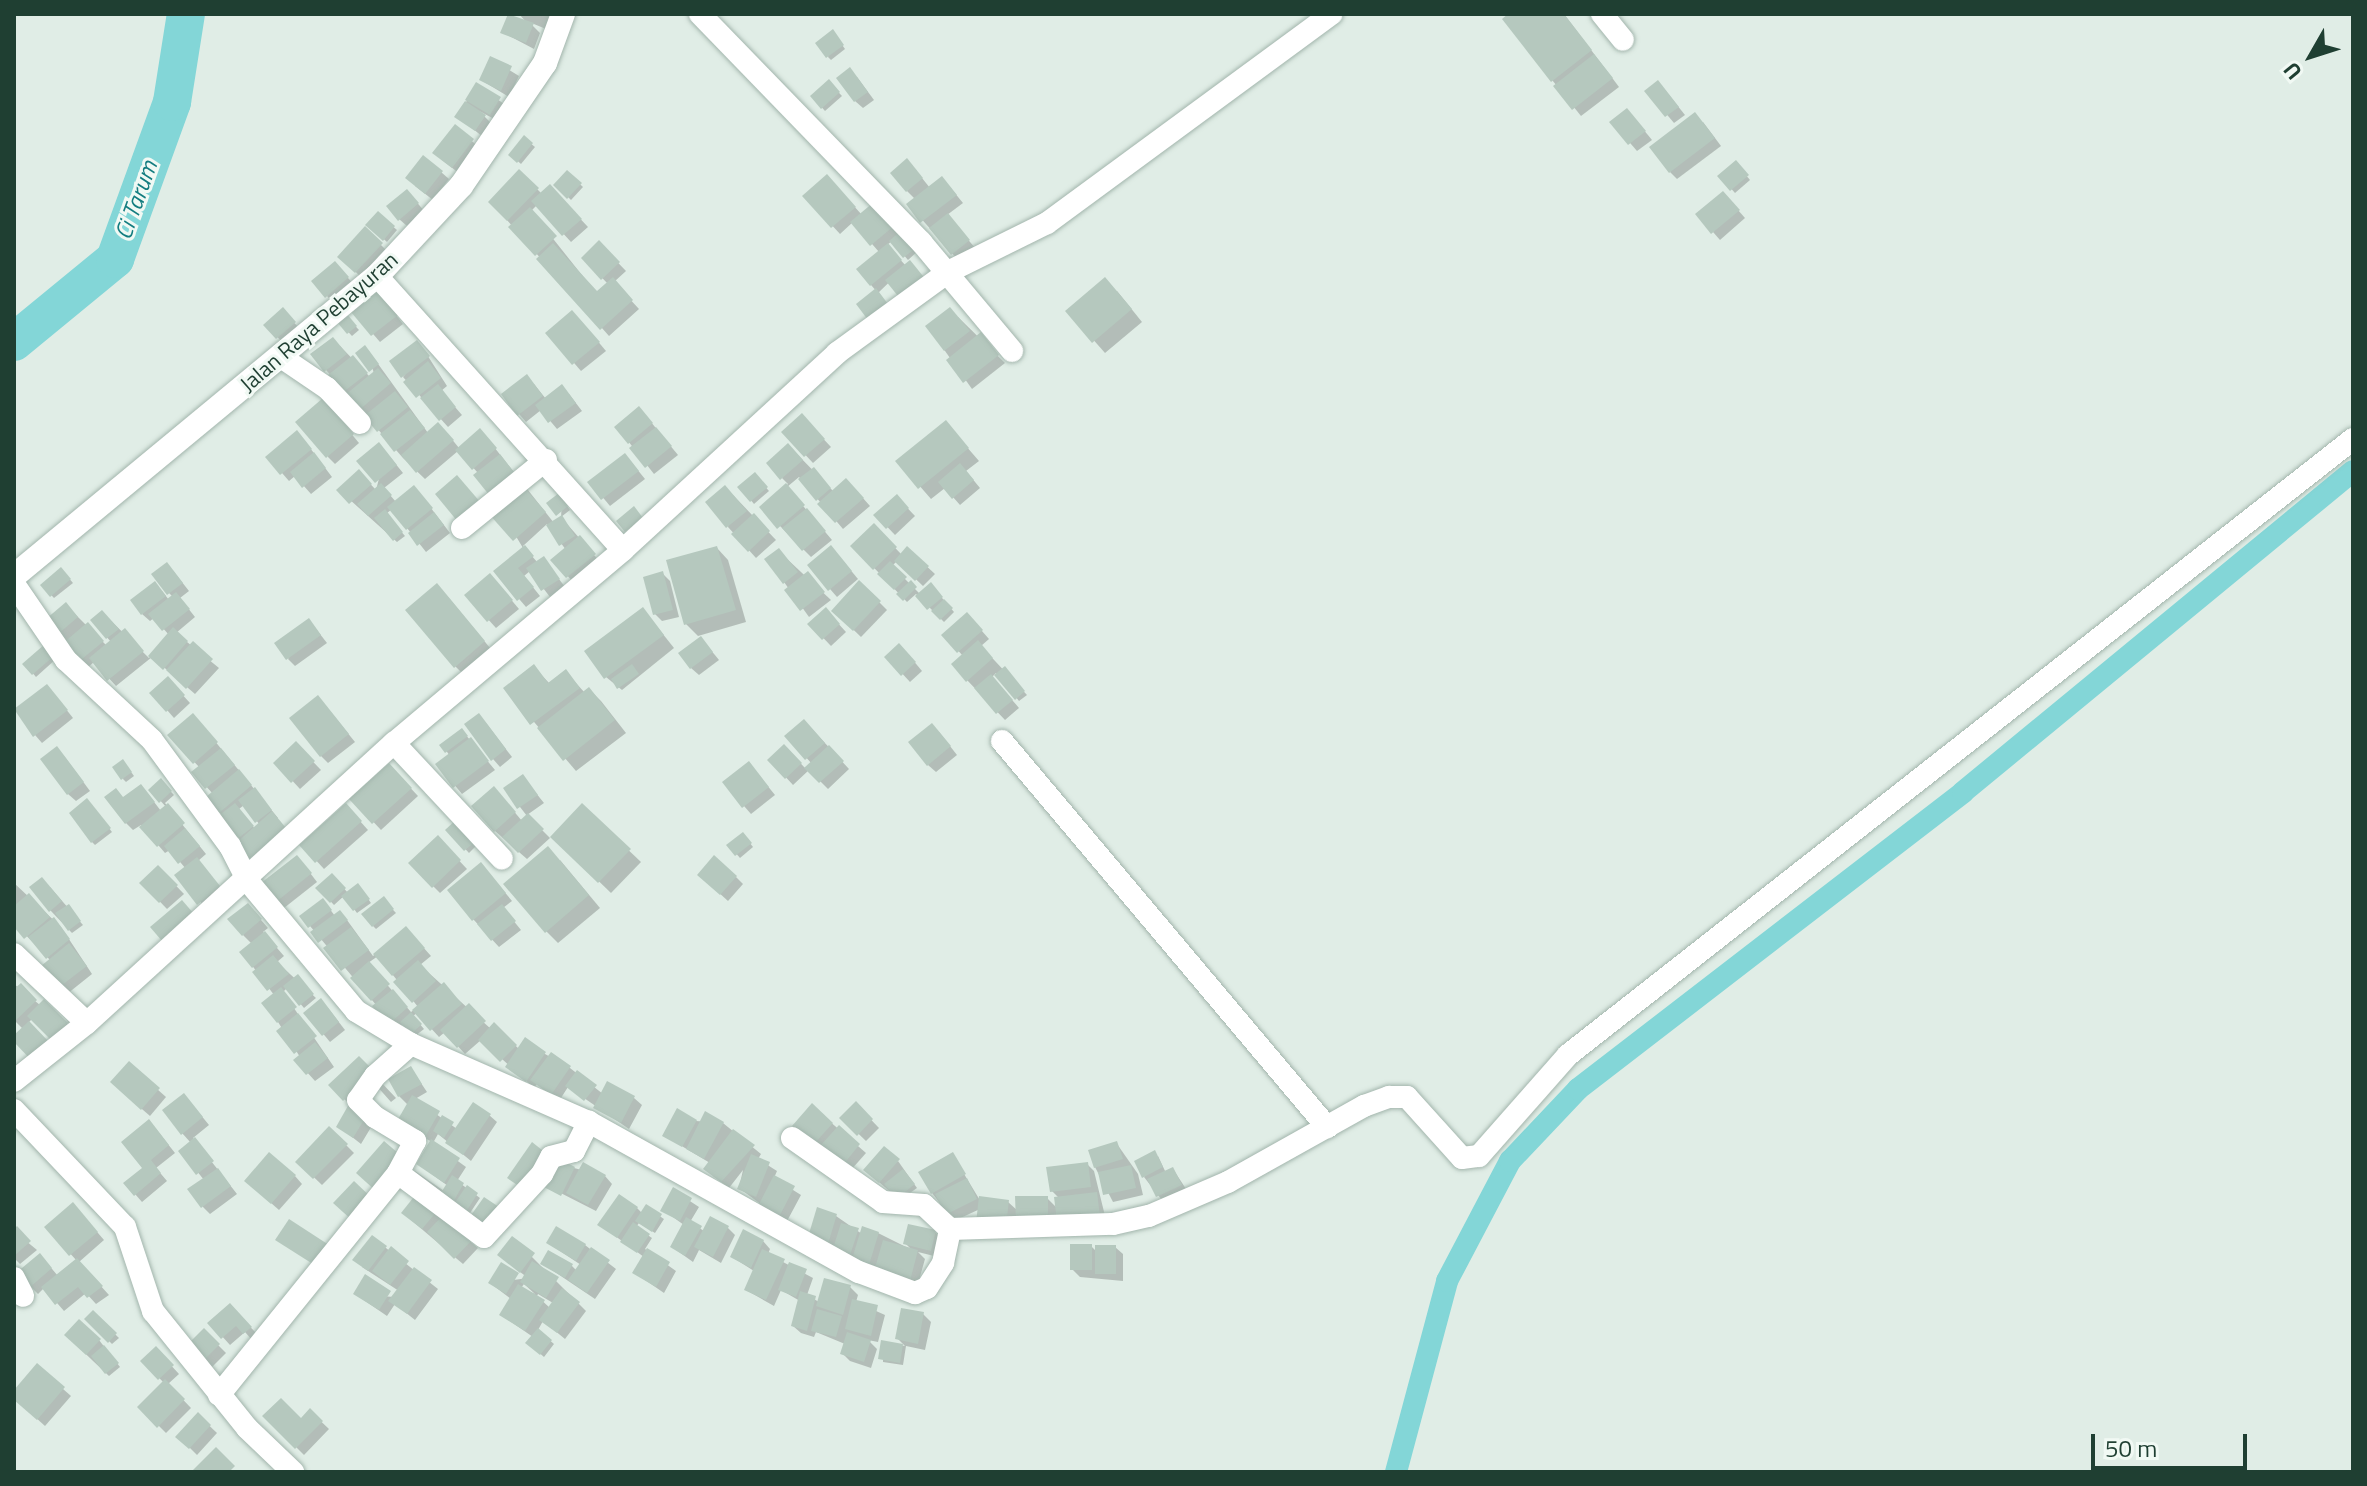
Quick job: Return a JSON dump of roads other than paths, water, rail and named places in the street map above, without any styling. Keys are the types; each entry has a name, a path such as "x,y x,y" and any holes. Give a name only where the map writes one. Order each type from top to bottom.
{"main road":[{"name":"Jalan Raya Pebayuran","path":"14,576 377,276 461,186 545,63 563,14"}],"street":[{"path":"700,14 948,272 1012,351"},
{"path":"14,1081 87,1023 394,743 623,550 794,390 948,272 1047,223 1331,14"},
{"path":"1602,14 1623,40"},
{"path":"377,276 546,460 623,550"},
{"path":"281,357 327,388 360,423"},
{"path":"792,1138 883,1202 924,1205 950,1229 1113,1224 1140,1218 1228,1182 1364,1106 1402,1094 1450,1149 1462,1158 1479,1156 1568,1055 2353,439"},
{"path":"462,528 546,460"},
{"path":"14,584 66,660 152,740 230,846 247,880 356,1011 411,1044 589,1122 818,1251 905,1292 927,1288 943,1263 950,1229"},
{"path":"1002,741 1327,1127"},
{"path":"394,743 502,859"},
{"path":"14,954 87,1023"},
{"path":"219,1395 398,1173 415,1141 375,1117 358,1100 364,1087 411,1044"},
{"path":"14,1110 125,1227 145,1298 219,1395 293,1472"},
{"path":"398,1173 487,1236 551,1157 574,1151 589,1122"}],"waterway":[{"name":"Ci Tarum","path":"14,342 115,259 172,102 186,14"},
{"path":"1396,1472 1447,1281 1510,1161 1578,1089 1963,792 2353,471"}]}
